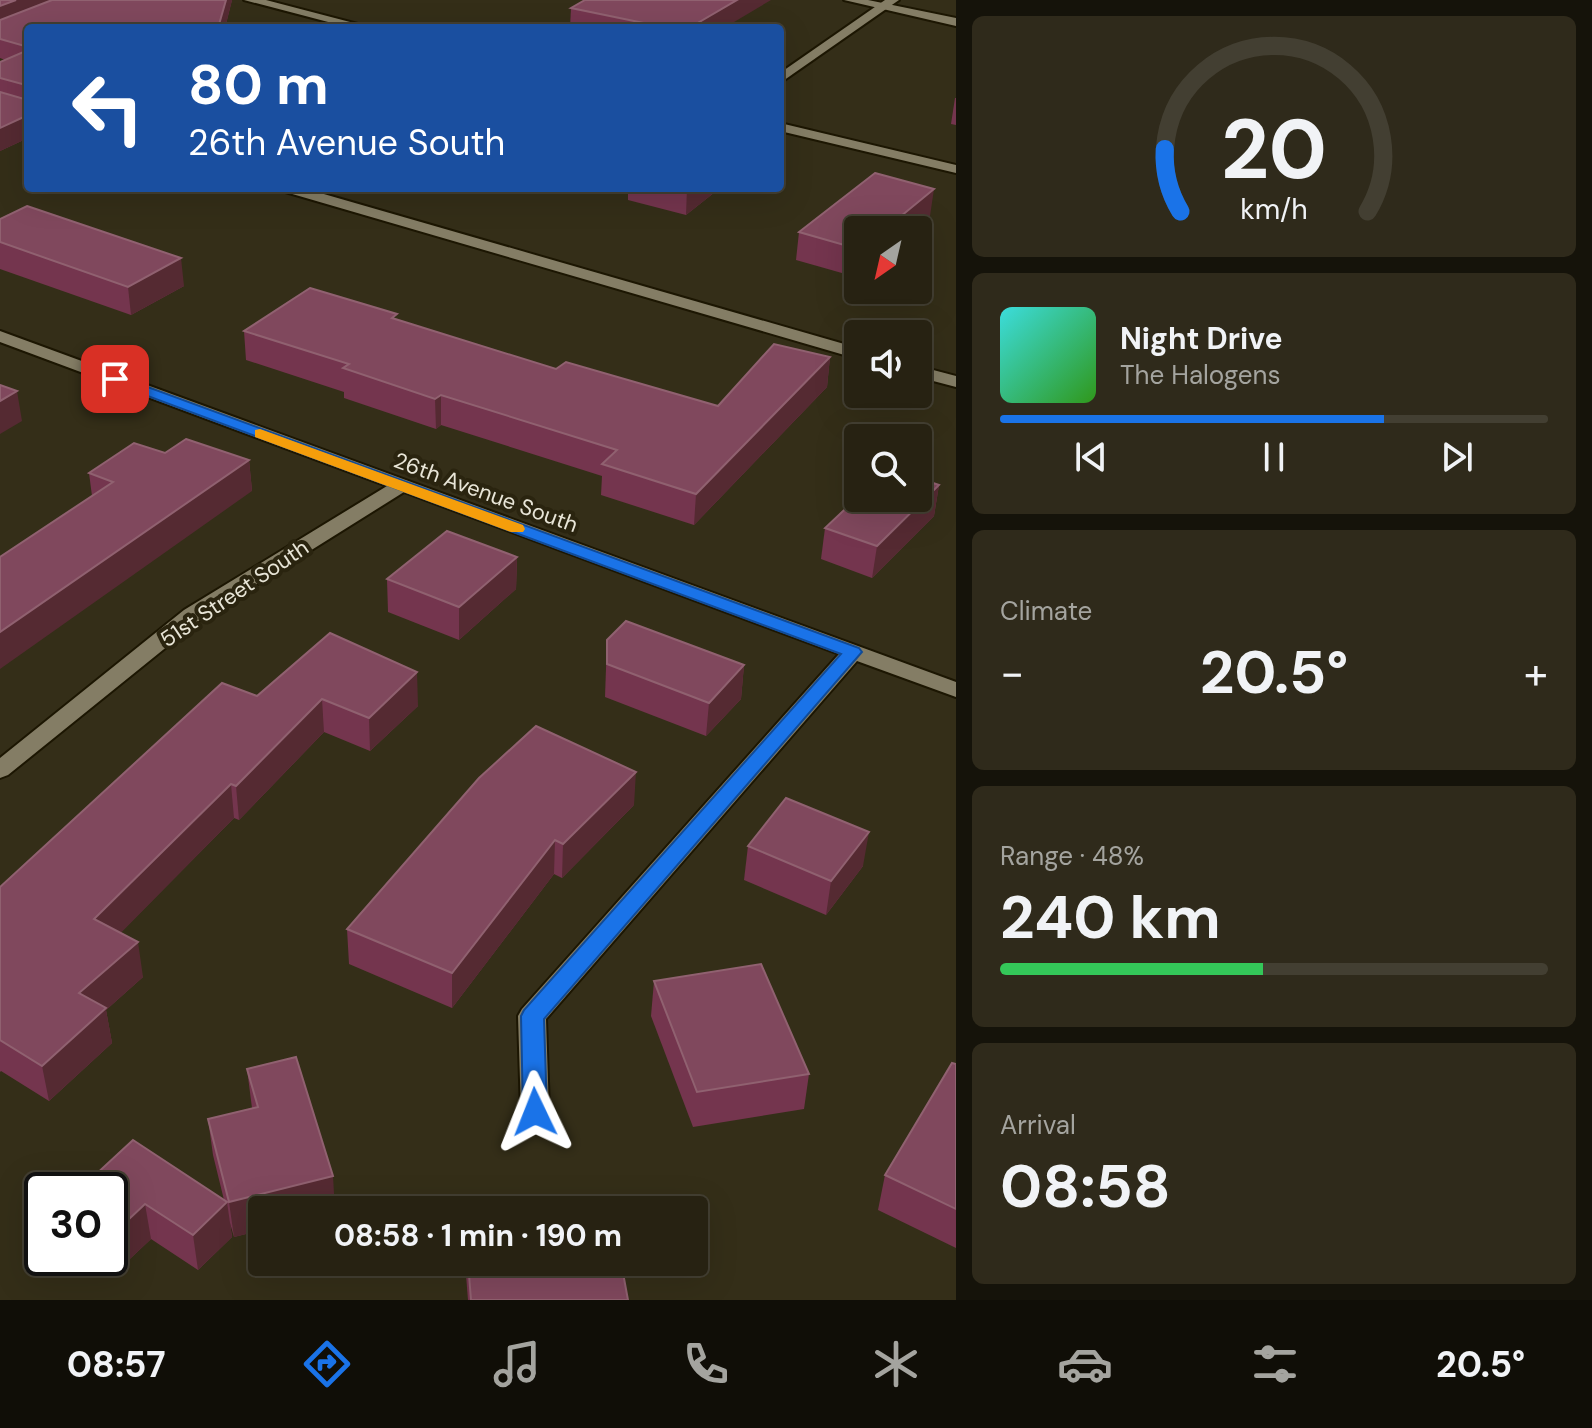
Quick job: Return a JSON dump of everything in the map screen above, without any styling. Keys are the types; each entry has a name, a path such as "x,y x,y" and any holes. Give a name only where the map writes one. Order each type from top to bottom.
{"street":[{"path":"250,0 350,24"},
{"path":"850,0 888,3 956,22"},
{"path":"784,76 888,3"},
{"path":"784,128 956,169"},
{"path":"301,192 844,350"},
{"name":"26th Avenue South","path":"0,336 956,690"},
{"path":"932,375 956,382"},
{"name":"51st Street South","path":"0,770 192,615 401,486"},
{"path":"535,1112 532,1016 853,652"}],"building":[{"path":"0,0 16,0 0,6"},
{"path":"52,0 226,0 219,24 24,24 24,46 0,39 0,20"},
{"path":"585,0 737,0 696,24 649,24 571,8"},
{"path":"24,52 24,84 0,78 0,62"},
{"path":"0,92 24,99 24,117 0,128"},
{"path":"875,173 934,189 901,216 844,216 844,245 799,232"},
{"path":"27,206 181,258 128,287 0,242 0,219"},
{"path":"310,288 397,314 392,318 556,369 566,362 718,406 774,344 830,357 696,494 602,464 617,450 441,395 435,399 343,368 349,364 244,331"},
{"path":"0,385 17,391 0,401"},
{"path":"186,439 249,460 0,632 0,557 113,482 89,473 134,443 165,453"},
{"path":"844,510 912,512 877,546 825,528"},
{"path":"447,531 517,557 459,607 387,579"},
{"path":"626,621 744,665 709,703 607,664 607,640"},
{"path":"330,633 417,672 369,718 322,699 236,786 231,784 94,919 138,942 79,993 106,1008 42,1066 0,1040 0,887 222,683 257,696"},
{"path":"536,726 636,772 563,844 555,840 452,973 347,929 479,778"},
{"path":"786,798 869,832 831,881 748,846"},
{"path":"761,964 809,1074 697,1092 654,981"},
{"path":"296,1057 333,1176 229,1202 208,1119 258,1107 247,1069"},
{"path":"952,1063 956,1064 956,1209 885,1175"},
{"path":"133,1140 227,1202 193,1235 145,1204 128,1220 128,1172 98,1172"},
{"path":"469,1276 624,1276 628,1300 471,1300"}],"slow traffic":[{"path":"260,433 517,529"}],"route":[{"path":"115,379 853,652 532,1016 535,1112"}]}
